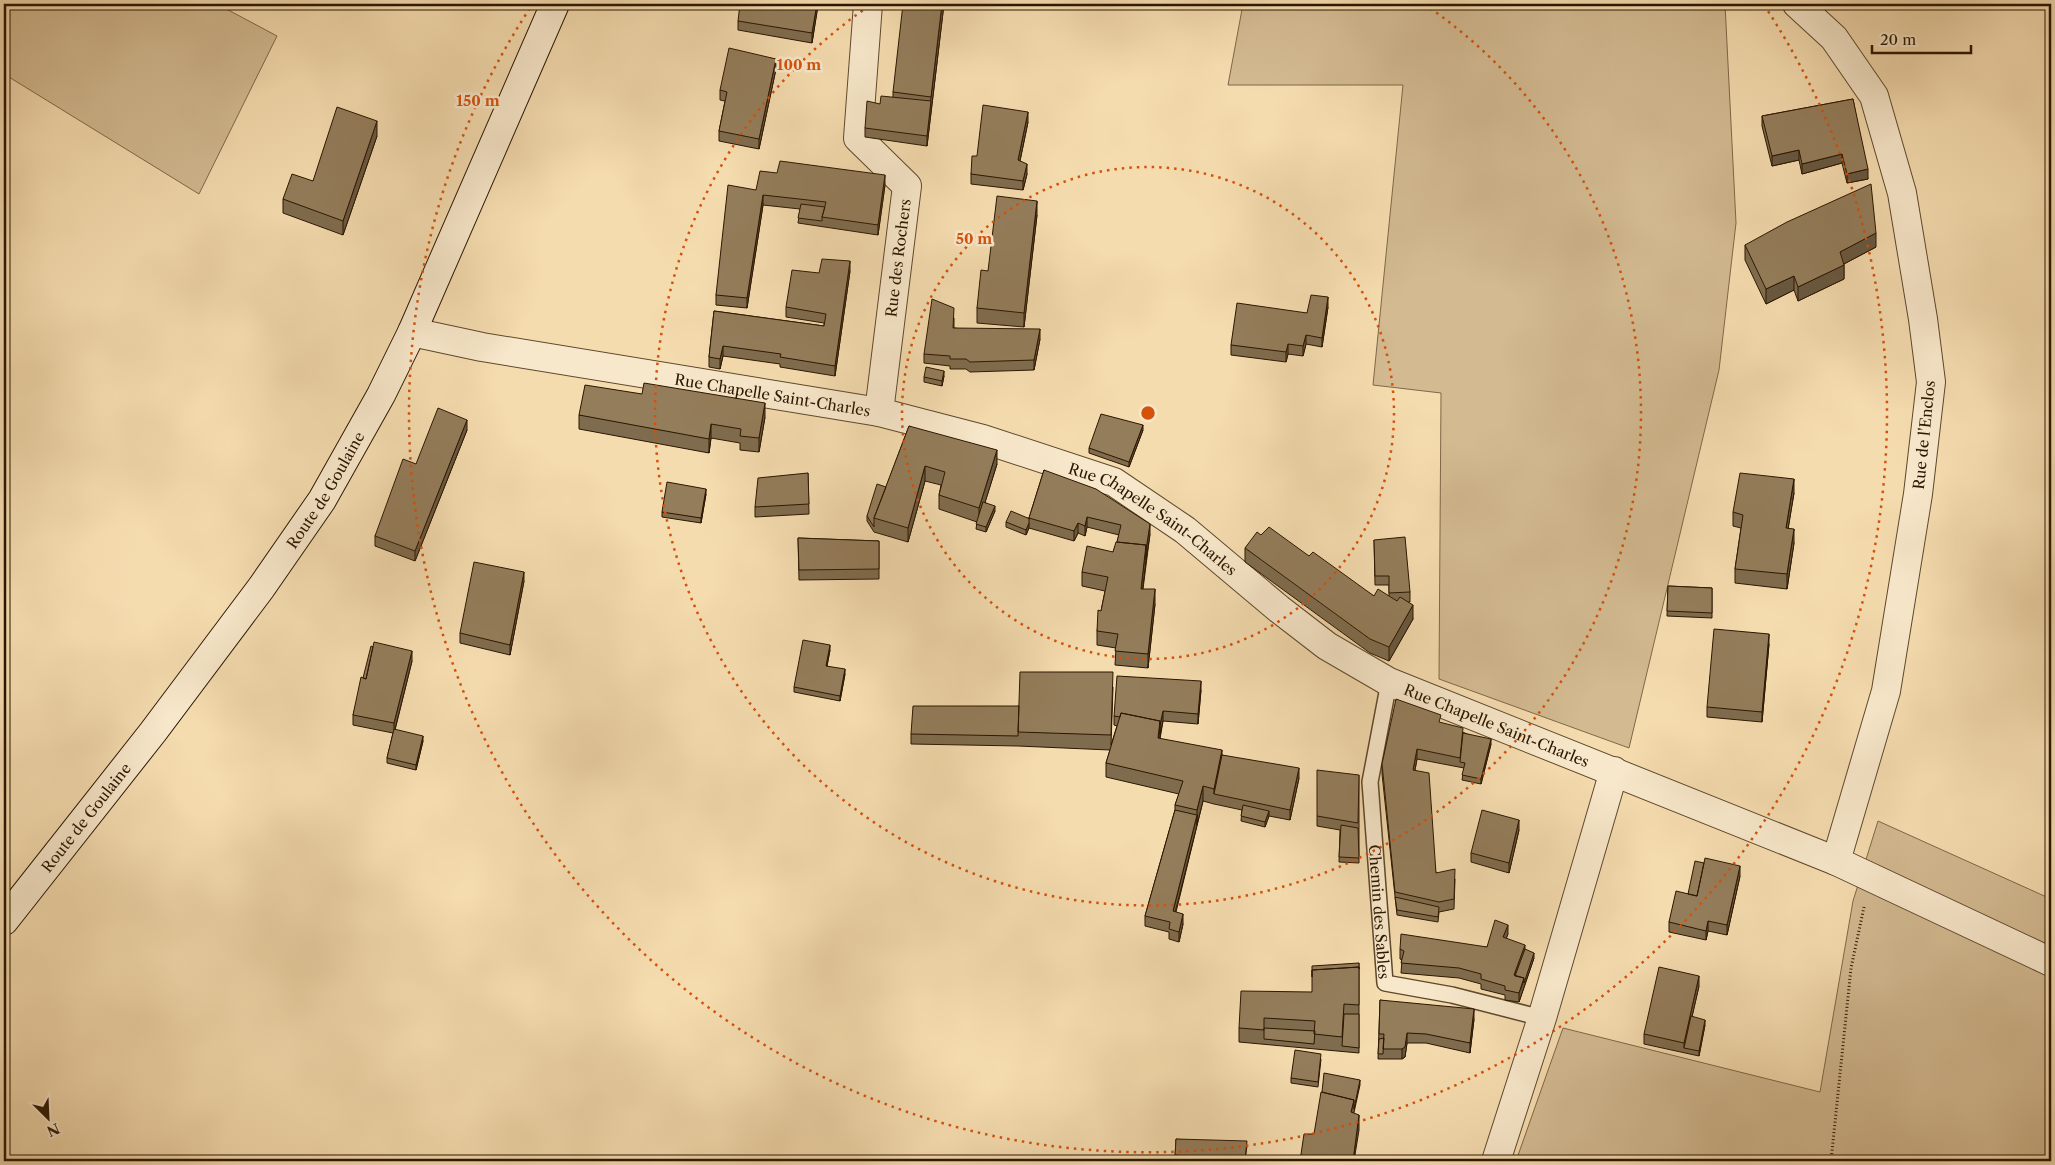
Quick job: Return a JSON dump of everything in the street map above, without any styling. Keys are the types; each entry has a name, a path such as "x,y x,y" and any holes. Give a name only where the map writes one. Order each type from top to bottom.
{"street":[{"name":"Route de Goulaine","path":"4,921 153,732 260,588 316,508 381,396 412,332 555,4"},
{"name":"Rue des Rochers","path":"868,4 858,138 907,186 879,412"},
{"name":"Rue de l'Enclos","path":"1797,4 1834,38 1874,96 1902,193 1923,319 1931,382 1918,494 1886,691 1836,861"},
{"name":"Rue Chapelle Saint-Charles","path":"412,332 482,347 879,412 983,439 1114,482 1185,530 1279,609 1327,646 1390,682 1836,861 2051,962"},
{"path":"1496,1161 1542,1018 1614,771"}],"lane":[{"name":"Chemin des Sables","path":"1390,682 1370,782 1384,983 1452,995 1542,1018"}],"path":[{"path":"1831,1161 1851,968 1871,877"}],"shaded area":[{"path":"4,4 217,4 277,36 199,194 4,74"},
{"path":"1243,4 1725,4 1736,223 1719,370 1629,748 1439,679 1441,393 1373,385 1403,85 1228,85"},
{"path":"1878,821 2051,899 2051,1161 1516,1161 1563,1028 1820,1092 1853,901"}],"building":[{"path":"740,4 817,4 812,33 738,21"},
{"path":"903,4 942,4 931,97 893,92"},
{"path":"729,48 776,59 759,139 719,131 727,92 720,90"},
{"path":"881,96 931,101 927,136 865,128 867,101 880,104"},
{"path":"1853,99 1868,169 1847,174 1842,154 1802,164 1799,150 1772,156 1762,116"},
{"path":"983,105 1028,112 1018,160 1027,164 1023,181 971,174 972,156 977,156"},
{"path":"337,107 377,121 343,221 283,199 292,174 313,181"},
{"path":"780,161 885,175 878,225 822,217 826,202 763,195 747,298 716,295 728,185 756,190 760,171 777,173"},
{"path":"1871,184 1876,233 1840,252 1844,265 1798,287 1794,276 1766,289 1745,245 1787,222"},
{"path":"997,196 1037,201 1024,313 977,308 981,270 988,271"},
{"path":"801,204 825,207 822,221 798,218"},
{"path":"822,259 850,261 835,366 780,357 781,354 723,346 720,359 709,357 714,311 824,326 826,314 786,307 792,270 819,273"},
{"path":"1311,295 1328,297 1322,338 1306,335 1303,346 1288,344 1286,352 1231,345 1237,303 1307,313"},
{"path":"932,299 954,308 953,328 1040,329 1034,360 970,362 966,359 950,359 950,356 924,354"},
{"path":"926,367 944,371 942,381 924,377"},
{"path":"644,383 765,403 759,438 740,436 741,429 711,424 709,439 579,415 585,385 642,394"},
{"path":"438,408 467,420 415,551 375,536 403,459 416,464"},
{"path":"1101,414 1143,425 1129,462 1089,448"},
{"path":"909,426 997,450 979,508 939,495 945,472 925,466 908,528 874,518"},
{"path":"1044,470 1096,489 1150,524 1146,550 1146,545 1117,542 1121,525 1087,517 1085,526 1078,523 1074,531 1029,518"},
{"path":"808,473 809,504 755,507 758,478"},
{"path":"1740,473 1794,479 1786,528 1794,529 1787,574 1735,569 1743,515 1733,512"},
{"path":"667,482 706,489 701,518 662,512"},
{"path":"877,484 886,487 874,518 874,527 867,516"},
{"path":"983,502 995,506 986,527 976,524"},
{"path":"1011,511 1029,519 1026,530 1006,522"},
{"path":"1269,527 1309,556 1313,552 1374,596 1378,589 1397,601 1400,597 1413,605 1389,647 1370,639 1245,548 1257,532 1261,535"},
{"path":"1405,537 1410,592 1389,593 1389,576 1375,576 1374,540"},
{"path":"798,538 879,541 879,569 799,570"},
{"path":"1116,542 1146,545 1141,589 1155,589 1148,654 1115,651 1118,634 1097,631 1098,610 1101,611 1108,577 1082,572 1087,546 1113,552"},
{"path":"474,562 524,572 510,645 460,633"},
{"path":"1668,586 1712,588 1712,613 1667,611"},
{"path":"1714,629 1769,634 1762,712 1707,707"},
{"path":"803,640 830,645 826,666 845,669 840,696 794,687"},
{"path":"374,642 412,651 394,723 353,715 361,677 366,679"},
{"path":"371,646 373,647 366,679 363,678"},
{"path":"1020,672 1113,672 1111,735 1018,732"},
{"path":"1117,676 1201,681 1198,714 1163,711 1160,725 1160,721 1121,713 1120,717 1114,716"},
{"path":"1396,699 1441,715 1439,722 1463,728 1460,758 1417,749 1413,770 1429,773 1436,873 1455,869 1454,899 1439,902 1395,892 1382,764"},
{"path":"913,706 1019,706 1018,736 911,734"},
{"path":"1121,713 1160,721 1158,738 1222,750 1214,789 1203,786 1197,810 1175,805 1183,781 1106,763"},
{"path":"394,729 423,736 416,765 387,758"},
{"path":"1463,733 1491,739 1481,779 1462,775 1465,763 1460,762"},
{"path":"1222,755 1299,768 1290,810 1214,794"},
{"path":"1317,770 1359,775 1358,823 1317,816"},
{"path":"1243,805 1269,811 1265,822 1241,816"},
{"path":"1175,810 1197,815 1173,911 1183,914 1179,932 1169,929 1170,922 1145,916"},
{"path":"1482,810 1519,820 1509,863 1471,853"},
{"path":"1341,825 1358,828 1359,858 1339,857"},
{"path":"1705,858 1740,866 1727,925 1708,921 1706,931 1669,922 1676,891 1697,896"},
{"path":"1695,861 1704,863 1697,896 1688,894"},
{"path":"1395,897 1439,907 1438,917 1397,910"},
{"path":"1495,920 1508,925 1503,937 1525,945 1514,975 1524,978 1519,993 1505,990 1505,986 1481,979 1481,974 1459,968 1401,963 1404,951 1400,949 1401,934 1487,947"},
{"path":"1525,949 1534,953 1524,983 1524,978 1515,976"},
{"path":"1359,963 1359,967 1312,970 1312,966"},
{"path":"1359,967 1359,1005 1344,1004 1342,1037 1314,1034 1315,1021 1264,1018 1264,1030 1239,1028 1241,991 1312,992 1312,970"},
{"path":"1659,967 1699,976 1684,1043 1644,1034"},
{"path":"1380,1000 1474,1009 1470,1043 1426,1034 1407,1033 1405,1047 1402,1049 1383,1049 1384,1034 1379,1034"},
{"path":"1344,1014 1359,1014 1359,1048 1342,1046"},
{"path":"1691,1016 1705,1020 1699,1051 1684,1048"},
{"path":"1264,1028 1315,1031 1314,1044 1264,1039"},
{"path":"1384,1038 1383,1054 1378,1054 1379,1039"},
{"path":"1295,1050 1321,1054 1318,1082 1291,1078"},
{"path":"1324,1073 1360,1080 1354,1109 1354,1100 1322,1092"},
{"path":"1321,1092 1354,1100 1351,1112 1359,1115 1353,1161 1300,1161 1304,1134 1314,1134"},
{"path":"1176,1139 1247,1141 1245,1159 1226,1158 1226,1161 1187,1161 1187,1156 1175,1155"}]}
